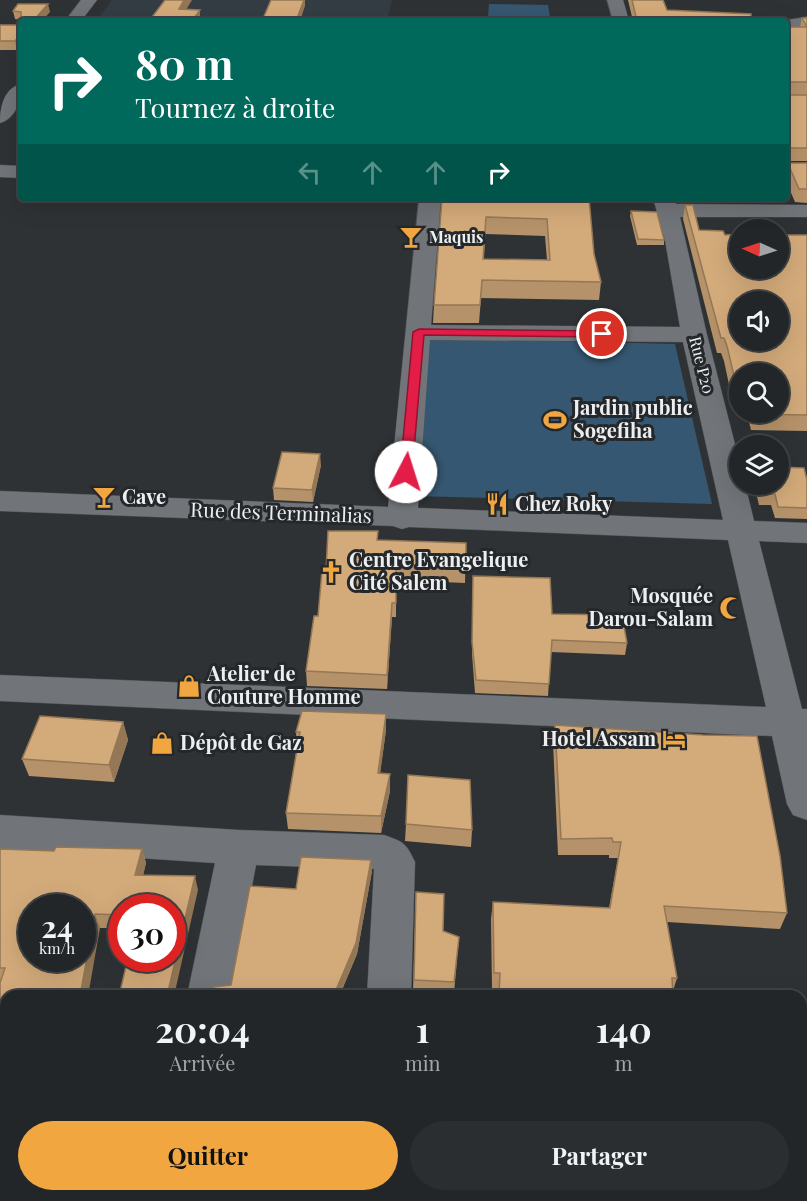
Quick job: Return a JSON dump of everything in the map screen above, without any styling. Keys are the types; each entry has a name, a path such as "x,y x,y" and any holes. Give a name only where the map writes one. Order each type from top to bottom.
{"street":[{"path":"75,18 89,0"},
{"path":"615,0 620,18"},
{"path":"789,24 807,22"},
{"path":"0,117 18,93"},
{"path":"0,171 18,172"},
{"path":"402,519 430,201"},
{"path":"666,204 807,211"},
{"name":"Rue P20","path":"666,204 694,335 742,531 798,722 807,804"},
{"path":"419,332 694,335"},
{"name":"Rue des Terminalias","path":"0,501 402,519 807,533"},
{"path":"0,688 798,722"},
{"path":"0,832 239,847 384,852 392,856 395,862 389,990"},
{"path":"210,990 239,847"}],"shaded area":[{"path":"112,0 392,0 388,18 98,18"},
{"path":"489,4 548,5 550,17 488,16"},
{"name":"Jardin public Sogefiha","path":"423,338 675,344 712,504 414,496"}],"building":[{"path":"165,0 184,0 179,9 200,10 194,18 151,18"},
{"path":"271,0 304,0 297,18 263,18"},
{"path":"632,0 663,0 667,10 751,14 751,18 636,18"},
{"path":"18,4 48,4 36,18 21,18 21,12 13,11"},
{"path":"0,25 18,25 18,38 15,41 0,41"},
{"path":"789,27 807,27 807,82 789,82"},
{"path":"789,95 807,95 807,148 789,148"},
{"path":"789,163 807,163 807,189 799,189"},
{"path":"442,201 589,201 594,254 601,282 482,280 480,305 434,305","holes":["486,217 547,219 550,260 483,259"]},
{"path":"685,205 693,205 699,230 723,231 725,235 729,235 729,279 789,279 789,235 807,235 807,415 789,415 789,363 731,363 724,338 721,338"},
{"path":"631,211 657,212 664,240 638,239"},
{"path":"282,452 320,454 312,490 273,488"},
{"path":"789,467 804,468 807,480 807,508 778,507 775,495 789,495"},
{"path":"328,531 378,531 377,540 466,543 466,568 396,566 396,603 392,603 387,675 306,671 314,616 318,616 322,571 326,571"},
{"path":"473,576 550,578 552,614 622,615 627,643 552,640 549,684 476,680 472,642"},
{"path":"302,711 386,714 378,773 390,774 381,816 286,813 300,732 296,732"},
{"path":"40,716 123,722 109,765 22,759"},
{"path":"555,725 703,735 757,736 780,856 787,913 664,906 677,978 672,978 673,990 499,990 500,973 494,973 493,902 610,908 621,842 613,842 612,838 561,839"},
{"path":"408,775 470,780 472,830 406,824"},
{"path":"56,847 142,849 135,875 195,876 186,915 186,894 108,894 108,914 96,914 96,894 18,894 18,972 84,972 81,990 0,990 5,968 0,968 0,849 54,851"},
{"path":"301,857 371,860 356,943 336,990 213,990 214,987 231,985 250,886 296,889"},
{"path":"416,892 444,894 443,931 459,937 454,982 414,980"},
{"path":"125,972 173,972 168,990 120,990"}],"place":[{"name":"Maquis","path":"411,237"},
{"name":"Jardin public Sogefiha","path":"555,420"},
{"name":"Cave","path":"104,497"},
{"name":"Chez Roky","path":"497,504"},
{"name":"Centre Evangelique Cité Salem","path":"331,572"},
{"name":"Mosquée Darou-Salam","path":"731,608"},
{"name":"Atelier de Couture Homme","path":"189,686"},
{"name":"Hotel Assam","path":"674,739"},
{"name":"Dépôt de Gaz","path":"162,743"}],"route":[{"path":"406,472 419,332 602,334"}]}
